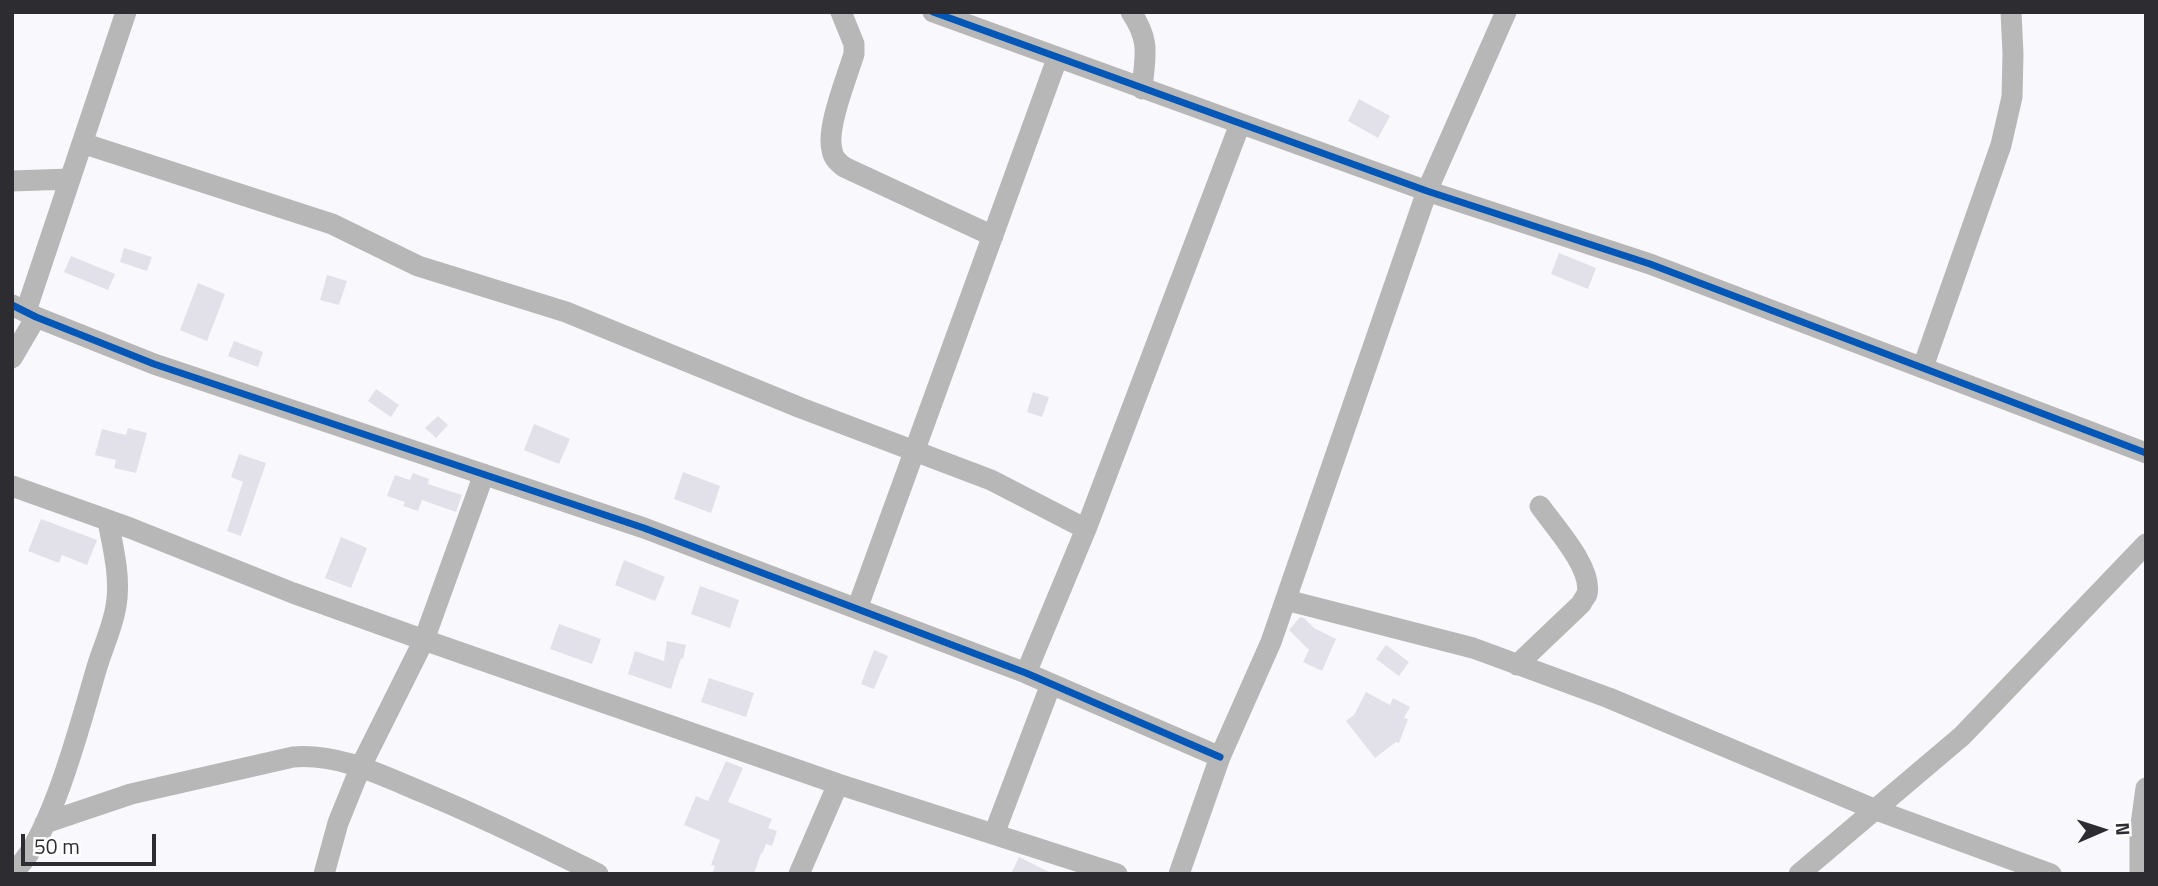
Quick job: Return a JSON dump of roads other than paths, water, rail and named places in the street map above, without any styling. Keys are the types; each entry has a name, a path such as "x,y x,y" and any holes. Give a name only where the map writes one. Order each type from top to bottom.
{"street":[{"path":"12,358 25,311 126,12"},
{"path":"841,12 854,44 831,131 831,149 835,159 844,167 993,236"},
{"path":"933,12 1427,191 1650,264 2146,453"},
{"path":"1131,12 1142,30 1146,51 1142,89"},
{"path":"1179,874 1220,757 1271,642 1427,191 1506,12"},
{"path":"1923,367 2001,145 2012,97 2011,12"},
{"path":"857,609 1057,58"},
{"path":"1026,673 1087,529 1240,124"},
{"path":"82,143 332,224 418,266 566,312 991,480 1087,529"},
{"path":"12,181 70,179"},
{"path":"25,311 154,364 643,528 1026,673 1220,757"},
{"path":"324,874 338,823 361,766 424,640 484,474"},
{"path":"12,486 424,640 838,784 1117,874"},
{"path":"1517,665 1581,604 1587,595 1584,571 1540,506"},
{"path":"12,872 31,850 72,754 116,606 117,579 108,521"},
{"path":"1799,874 1962,736 2146,544"},
{"path":"1286,600 1473,648 1609,698 1876,810 2051,874"},
{"path":"993,834 1051,684"},
{"path":"44,823 131,794 306,756 361,766 474,814 598,874"},
{"path":"799,874 838,784"},
{"path":"2140,874 2140,832 2146,788"}]}
